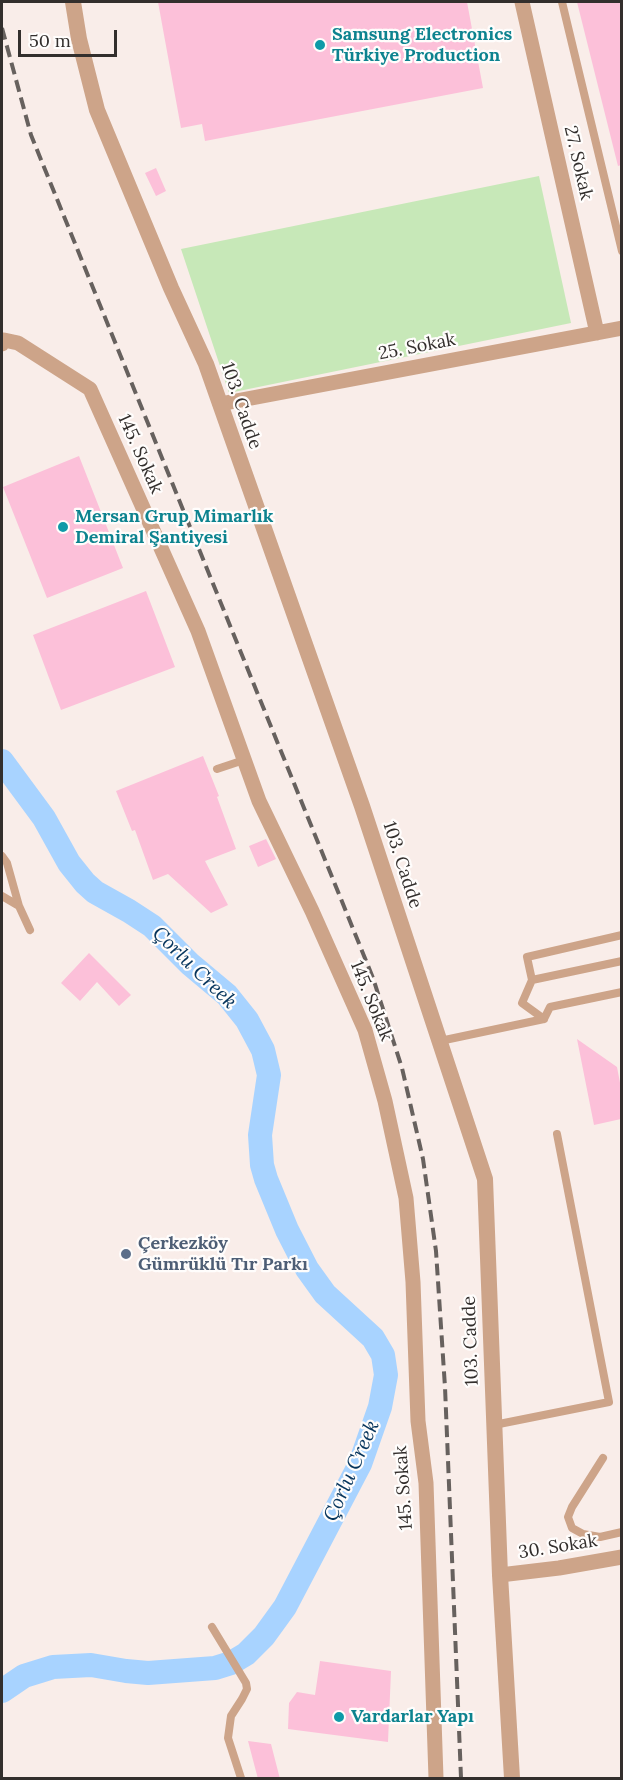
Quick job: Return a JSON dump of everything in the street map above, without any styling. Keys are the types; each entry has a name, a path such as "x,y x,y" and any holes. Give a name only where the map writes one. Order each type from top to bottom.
{"street":[{"name":"103. Cadde","path":"73,2 79,39 97,110 171,288 206,364 362,806 484,1179 500,1575 512,1779"},
{"name":"27. Sokak","path":"522,2 597,333"},
{"name":"25. Sokak","path":"220,404 621,328"},
{"name":"145. Sokak","path":"2,344 4,340 18,343 90,389 198,631 259,801 312,910 365,1030 385,1101 406,1198 413,1282 418,1420 426,1483 436,1779"},
{"name":"30. Sokak","path":"500,1575 560,1568 621,1557"}],"lane":[{"path":"562,2 621,251"},
{"path":"217,770 244,760"},
{"path":"2,856 7,863 19,906 30,930"},
{"path":"2,896 19,906"},
{"path":"544,1019 522,1003 532,980 527,957 621,935"},
{"path":"532,980 621,961"},
{"path":"544,1019 550,1007 621,992"},
{"path":"439,1042 544,1019"},
{"path":"494,1425 609,1402 557,1134"},
{"path":"603,1458 568,1517 572,1528 583,1534 600,1537 621,1532"},
{"path":"212,1627 246,1683 247,1689 231,1716 228,1738 241,1779"}],"green space":[{"path":"539,176 571,323 229,393 181,249"}],"building":[{"name":"Samsung Electronics Türkiye Production","path":"158,2 467,2 483,88 205,141 202,124 181,128"},
{"path":"577,2 621,2 621,165 618,166"},
{"path":"156,168 166,191 156,196 145,173"},
{"name":"Mersan Grup Mimarlık Demiral Şantiyesi","path":"79,456 123,568 47,598 3,487"},
{"path":"146,591 175,667 61,710 33,635"},
{"path":"203,756 236,849 205,861 228,905 211,913 168,874 153,880 135,830 132,831 116,791"},
{"path":"266,839 276,859 258,867 249,846"},
{"path":"89,953 131,995 119,1006 97,982 80,1001 61,983"},
{"path":"577,1039 617,1067 621,1088 621,1119 594,1125"},
{"path":"320,1661 391,1671 388,1742 288,1729 289,1703 297,1692 315,1695"},
{"path":"248,1741 271,1744 280,1779 258,1779"}],"waterway":[{"name":"Çorlu Creek","path":"2,761 44,818 69,863 85,883 95,892 152,926 190,964 227,995 247,1020 263,1050 269,1075 260,1135 262,1165 266,1179 287,1230 307,1269 325,1294 373,1338 383,1355 386,1375 380,1407 360,1464 285,1607 264,1636 246,1654 231,1663 215,1668 148,1673 91,1665 53,1667 24,1676 2,1691"}],"railway":[{"path":"2,28 31,135 373,978 402,1068 423,1159 436,1251 445,1387 461,1778"}],"place":[{"name":"Samsung Electronics Türkiye Production","path":"320,45"},
{"name":"Mersan Grup Mimarlık Demiral Şantiyesi","path":"63,527"},
{"name":"Çerkezköy Gümrüklü Tır Parkı","path":"126,1254"},
{"name":"Vardarlar Yapı","path":"339,1717"}]}
